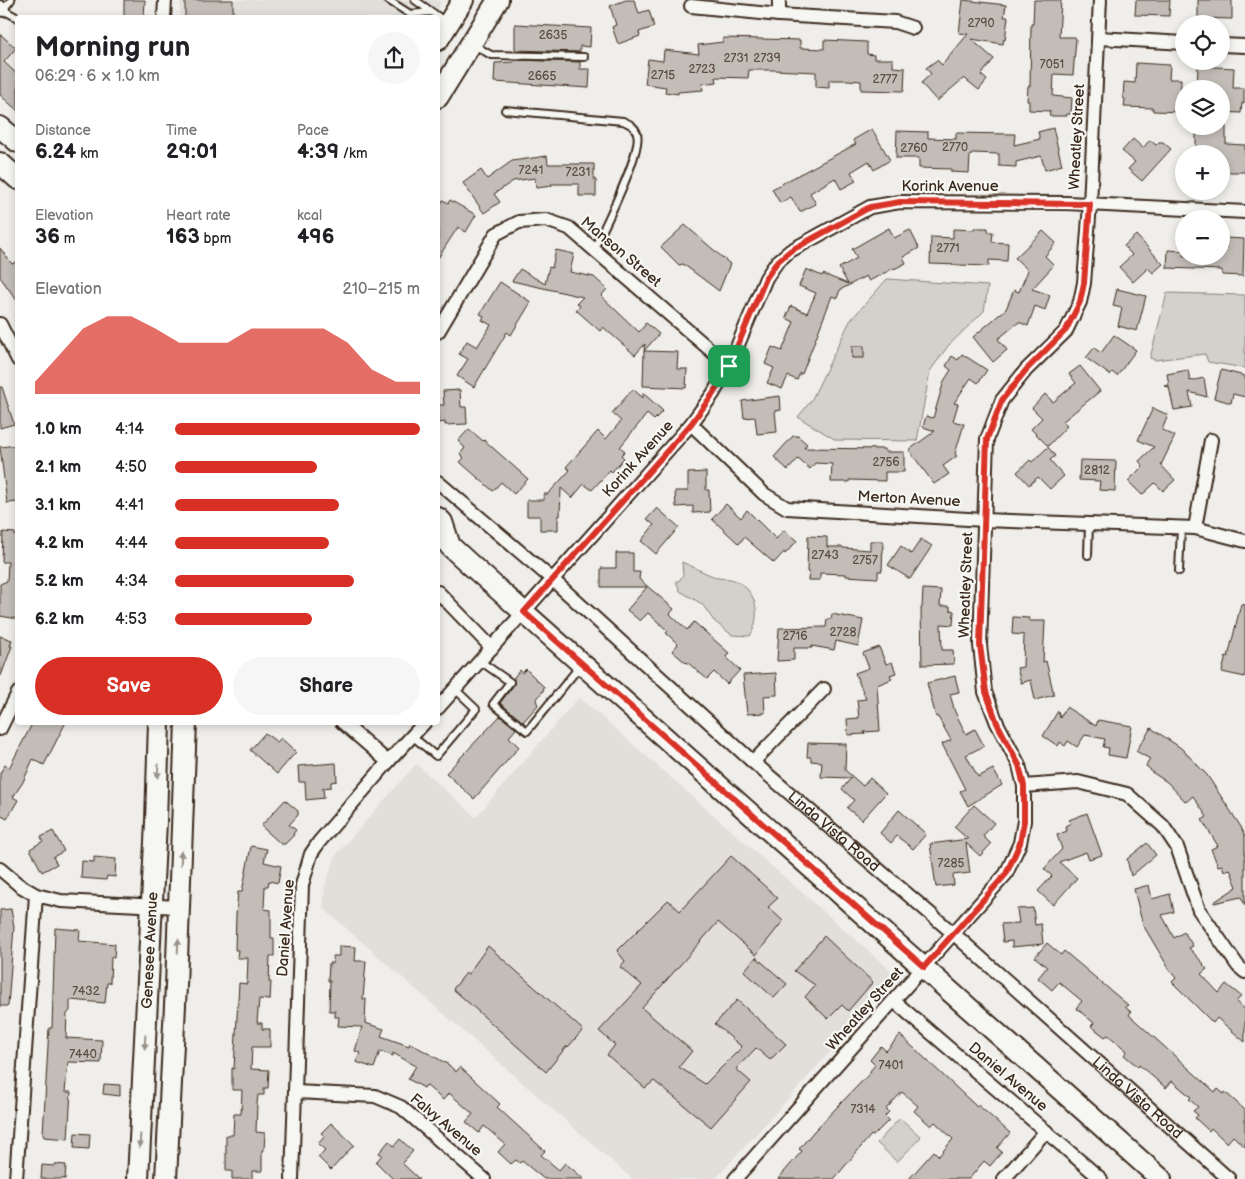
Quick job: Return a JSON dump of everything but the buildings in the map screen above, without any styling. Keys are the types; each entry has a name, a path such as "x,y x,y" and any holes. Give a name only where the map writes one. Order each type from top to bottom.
{"main road":[{"path":"443,32 463,0"},
{"path":"440,94 498,0"},
{"path":"0,127 15,140"},
{"path":"0,163 15,176"},
{"path":"440,520 442,522 444,544 524,612 1161,1179"},
{"name":"Genesee Avenue","path":"138,1179 156,822 159,725"},
{"name":"Genesee Avenue","path":"166,1179 186,725"}],"street":[{"path":"164,15 165,0"},
{"path":"779,0 779,15"},
{"name":"Wheatley Street","path":"735,1179 1006,874 1020,843 1024,821 1024,786 1019,765 997,723 986,692 980,645 987,439 1002,400 1026,370 1066,330 1080,302 1084,283 1090,204 1100,0"},
{"path":"691,6 779,15 895,22 913,28"},
{"path":"1099,38 1175,42"},
{"path":"1230,45 1245,46"},
{"name":"Korink Avenue","path":"524,612 691,424 713,394 729,366 766,278 777,262 790,251 870,207 900,202 1090,204 1245,212"},
{"name":"Manson Street","path":"440,329 496,234 519,222 546,220 569,228 729,366"},
{"path":"1,327 15,354"},
{"name":"Merton Avenue","path":"691,424 764,494 787,508 984,520 1195,528 1245,541"},
{"path":"1195,528 1211,440"},
{"name":"Linda Vista Road","path":"440,484 553,580 754,762 954,934 1229,1179"},
{"path":"440,594 492,648"},
{"path":"440,706 524,612"},
{"path":"754,762 824,689"},
{"path":"0,729 15,699"},
{"path":"345,725 388,762"},
{"name":"Daniel Avenue","path":"292,1179 302,885 311,854 319,842 422,725"},
{"path":"1024,786 1078,782 1127,794 1163,826 1177,846 1199,910 1238,966 1245,972"},
{"path":"0,869 19,885 36,895 61,901 179,907"},
{"path":"16,1179 36,895"},
{"name":"Daniel Avenue","path":"894,1002 1101,1179"},
{"name":"Falvy Avenue","path":"296,1092 375,1096 400,1107 484,1179"},
{"path":"1004,1179 1046,1131"}],"lane":[{"path":"388,0 410,14 431,12"},
{"path":"415,0 433,15"},
{"path":"5,5 15,15"},
{"path":"471,43 491,55 584,57"},
{"path":"505,110 623,121 634,126 638,135 637,148 629,171 594,249"},
{"path":"1088,555 1089,524"},
{"path":"1179,571 1181,528"},
{"path":"480,661 510,682 493,704 527,731 582,664"},
{"path":"412,736 436,756 476,709 455,689"}],"shaded area":[{"path":"180,0 438,0 441,2 437,15 180,15"},
{"path":"887,279 988,286 984,311 948,346 930,371 917,441 836,440 798,417 811,401 850,321"},
{"path":"1167,293 1245,295 1245,368 1208,362 1205,354 1155,360 1150,358"},
{"path":"682,562 709,575 734,580 748,590 755,604 756,612 754,628 750,636 732,635 714,621 702,604 680,591 676,581 679,581 683,575"},
{"path":"579,697 897,976 715,1179 632,1179 323,908 325,885 336,855 416,764 476,817"},
{"path":"900,1118 921,1137 897,1162 877,1143"}],"route":[{"path":"900,202 1090,204 1084,283 1080,302 1066,330 1026,370 1002,400 987,439 980,645 986,692 997,723 1019,765 1024,786 1024,821 1020,843 1006,874 924,967 524,612 691,424 713,394 729,366 766,278 777,262 790,251 870,207 900,202"}]}
